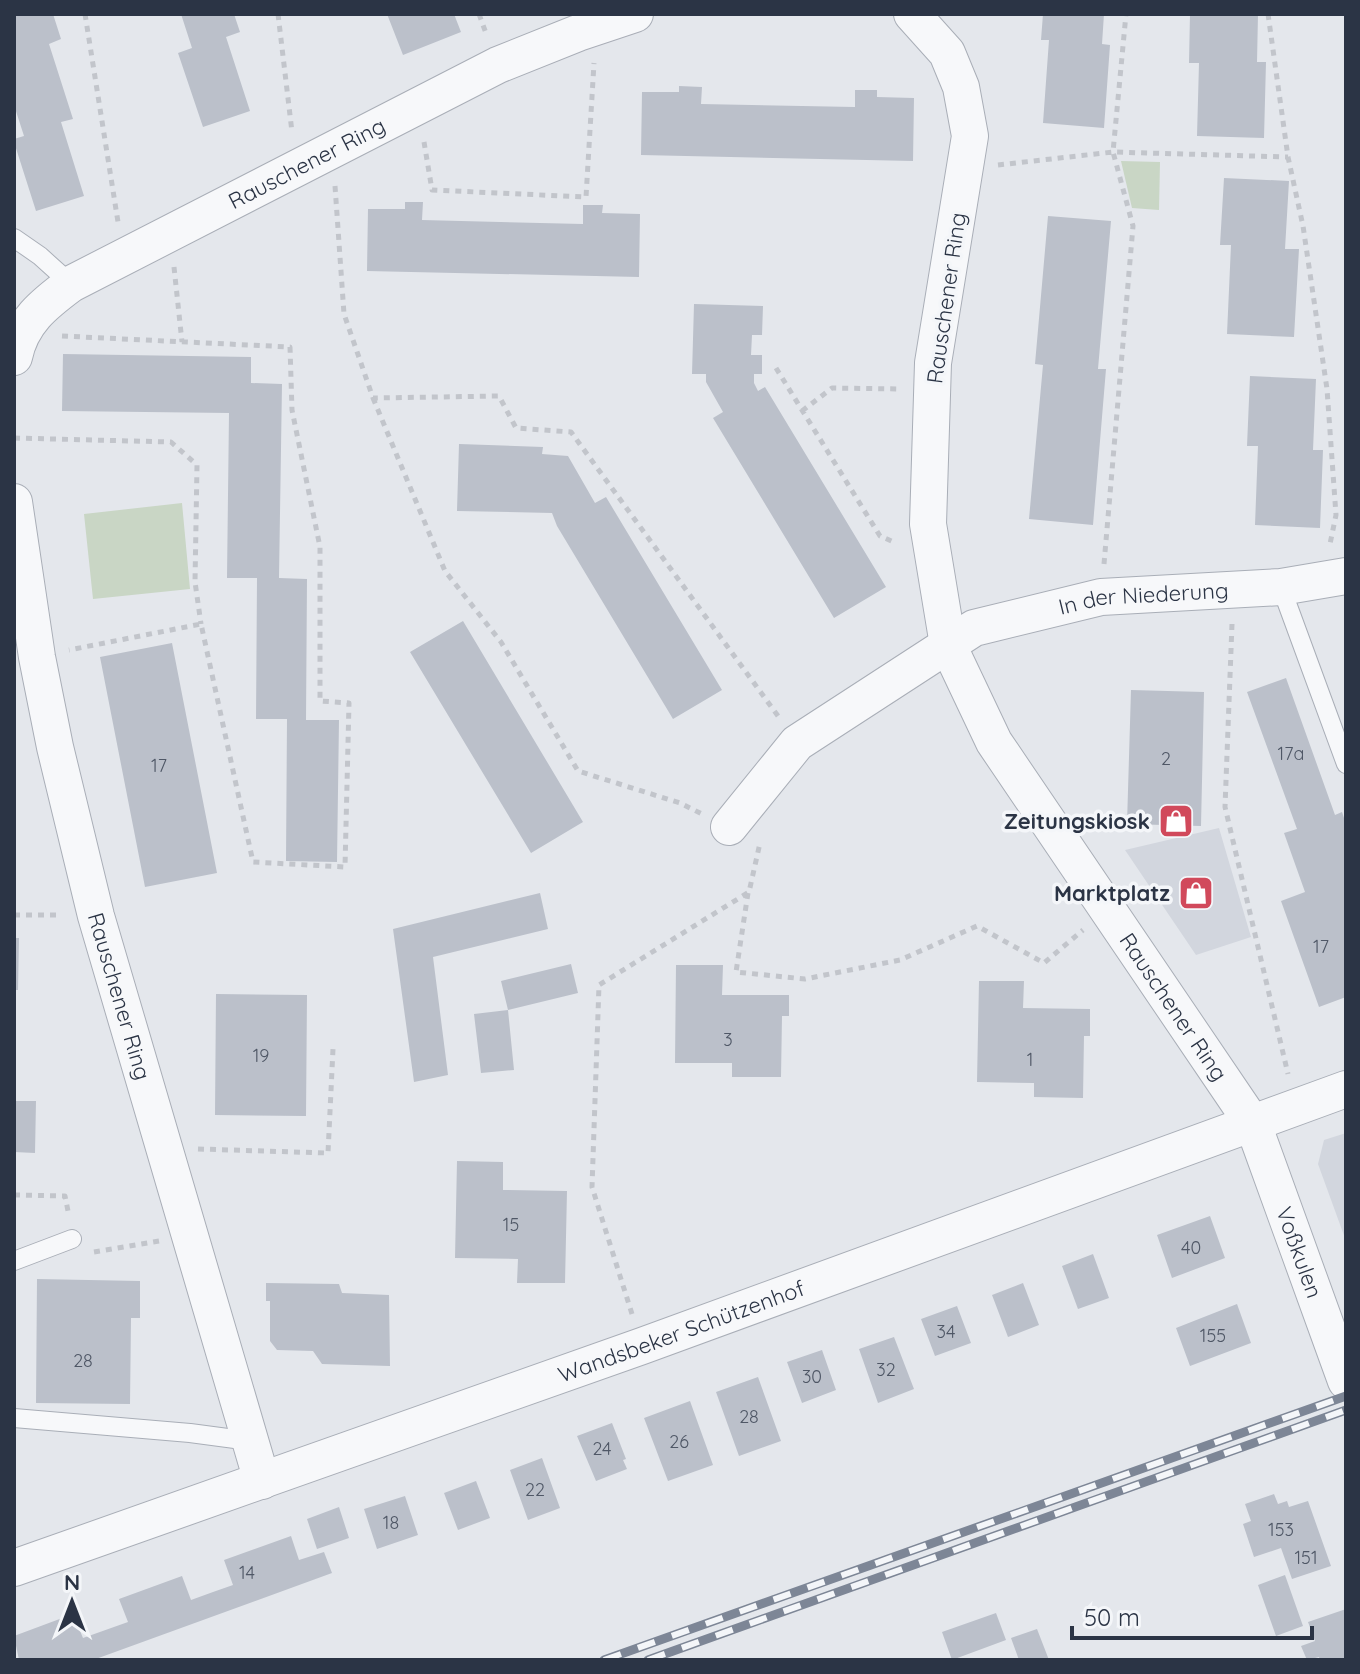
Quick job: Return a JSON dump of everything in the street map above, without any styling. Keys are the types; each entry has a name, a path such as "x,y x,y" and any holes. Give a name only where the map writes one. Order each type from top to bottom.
{"street":[{"name":"Rauschener Ring","path":"18,346 39,307 71,284 498,65 635,14"},
{"name":"Rauschener Ring","path":"912,14 947,53 961,87 970,136 933,363 928,524 948,645 994,742 1253,1124"},
{"name":"Rauschener Ring","path":"14,502 37,657 55,747 96,916 262,1481"},
{"name":"In der Niederung","path":"948,645 974,628 1101,597 1234,591 1335,578"},
{"path":"745,832 797,743 948,645"},
{"name":"Wandsbeker Schützenhof","path":"14,1568 642,1346 1346,1089"},
{"name":"Voßkulen","path":"1253,1124 1346,1381"}],"lane":[{"path":"14,238 71,284"},
{"path":"1281,587 1346,764"},
{"path":"14,1261 72,1239"},
{"path":"14,1418 250,1441"}],"path":[{"path":"85,14 116,219 134,251"},
{"path":"278,14 297,166"},
{"path":"1101,597 1133,226 1113,152 1126,14"},
{"path":"1268,14 1288,157 1303,226 1327,389 1336,515 1335,578"},
{"path":"418,105 432,190 586,197 597,26"},
{"path":"332,148 344,314 373,398 445,571 501,642 578,771 680,803 745,832 749,892 736,972 805,979 900,960 977,926 1044,963 1107,911"},
{"path":"965,169 1113,152 1288,157"},
{"path":"170,232 182,342"},
{"path":"14,438 171,442 197,465 195,582 201,624 253,862 345,867 349,703 320,701 320,547 292,410 290,347 182,342 18,346"},
{"path":"776,368 880,536 934,559"},
{"path":"802,411 832,388 932,390"},
{"path":"373,398 499,396 516,428 571,432 797,743"},
{"path":"1234,591 1225,807 1290,1080"},
{"path":"37,657 201,624"},
{"path":"642,1346 592,1187 599,985 749,892"},
{"path":"14,915 96,916"},
{"path":"165,1147 328,1153 333,1049"}],"shaded area":[{"name":"Marktplatz","path":"1219,828 1251,937 1196,955 1125,850"},
{"path":"1346,1133 1346,1241 1318,1164 1324,1140"}],"green space":[{"path":"1121,161 1160,162 1159,210 1132,208"},
{"path":"182,503 190,589 93,599 84,514"}],"building":[{"path":"14,14 53,14 61,39 49,44 73,119 61,122 84,196 36,211 14,142 14,139 24,136 14,105"},
{"path":"181,14 234,14 240,32 226,37 250,111 203,127 178,53 192,48"},
{"path":"387,14 454,14 461,32 403,55"},
{"path":"1043,14 1104,14 1102,44 1110,45 1104,128 1043,123 1049,40 1041,40"},
{"path":"1190,14 1258,14 1257,62 1266,62 1264,138 1197,136 1199,63 1189,63"},
{"path":"679,86 702,87 701,104 855,107 855,90 877,90 877,97 914,98 913,161 641,155 642,92 679,92"},
{"path":"1224,178 1289,181 1285,249 1299,249 1294,337 1227,334 1231,245 1220,245"},
{"path":"405,202 423,202 422,220 583,224 583,205 603,205 602,213 640,214 639,277 367,271 368,209 405,209"},
{"path":"1048,216 1111,221 1098,369 1106,369 1093,525 1029,519 1043,365 1035,364"},
{"path":"694,304 763,306 762,335 752,335 751,355 762,355 762,374 754,374 754,383 758,391 765,387 886,587 834,618 713,418 723,412 706,382 706,374 692,374"},
{"path":"63,354 251,357 251,383 282,384 279,578 307,579 306,720 339,720 337,862 286,861 287,719 256,719 257,578 227,578 229,413 62,411"},
{"path":"1250,376 1316,379 1313,450 1323,450 1320,528 1255,525 1258,446 1247,446"},
{"path":"459,444 543,447 542,454 568,456 595,503 606,497 722,690 673,719 552,513 457,511"},
{"path":"463,621 583,822 531,853 410,652"},
{"path":"172,643 217,873 145,887 100,657"},
{"path":"1286,678 1335,815 1342,812 1346,824 1346,997 1319,1007 1281,901 1305,892 1284,833 1297,829 1247,692"},
{"path":"1131,690 1204,692 1201,826 1127,824"},
{"path":"540,893 548,929 433,957 448,1075 414,1082 393,929"},
{"path":"14,938 19,938 18,990 14,990"},
{"path":"571,964 578,993 508,1010 501,981"},
{"path":"676,965 723,965 722,995 789,995 789,1016 782,1016 781,1077 732,1077 732,1063 675,1063"},
{"path":"979,981 1024,981 1023,1008 1090,1009 1090,1036 1084,1036 1083,1098 1034,1097 1034,1083 977,1082"},
{"path":"216,994 307,995 306,1116 215,1115"},
{"path":"508,1010 514,1070 481,1073 474,1014"},
{"path":"14,1101 36,1101 35,1153 14,1152"},
{"path":"457,1161 503,1162 503,1190 567,1191 565,1283 517,1283 518,1259 455,1258"},
{"path":"1210,1216 1225,1258 1172,1278 1157,1235"},
{"path":"1093,1254 1109,1298 1078,1309 1062,1266"},
{"path":"37,1279 140,1281 140,1318 131,1318 130,1404 36,1403"},
{"path":"266,1283 339,1284 342,1293 389,1295 390,1366 322,1364 313,1351 277,1350 270,1341 270,1301 266,1301"},
{"path":"1023,1283 1039,1325 1008,1337 992,1295"},
{"path":"1237,1304 1251,1343 1190,1366 1176,1328"},
{"path":"957,1306 971,1343 935,1356 921,1319"},
{"path":"894,1337 914,1389 878,1403 859,1349"},
{"path":"822,1350 836,1390 802,1403 787,1362"},
{"path":"758,1377 781,1441 739,1456 716,1392"},
{"path":"690,1401 713,1465 668,1481 644,1418"},
{"path":"612,1423 627,1469 596,1481 577,1436"},
{"path":"542,1458 560,1508 528,1520 510,1470"},
{"path":"476,1481 490,1518 458,1530 444,1493"},
{"path":"1274,1494 1278,1504 1287,1501 1289,1507 1308,1501 1331,1566 1292,1579 1281,1548 1254,1557 1243,1524 1251,1521 1245,1504"},
{"path":"405,1496 418,1535 377,1549 364,1509"},
{"path":"339,1507 349,1538 317,1549 307,1519"},
{"path":"291,1536 299,1560 324,1552 332,1573 93,1660 19,1660 14,1636 73,1614 83,1638 128,1622 119,1599 182,1576 191,1600 233,1585 224,1560"},
{"path":"1285,1575 1303,1626 1276,1636 1258,1585"},
{"path":"1346,1609 1346,1660 1320,1660 1319,1657 1307,1660 1301,1646 1315,1641 1308,1622"},
{"path":"996,1613 1006,1640 952,1660 942,1632"},
{"path":"1037,1629 1049,1660 1019,1660 1011,1638"}],"railway":[{"path":"604,1660 1346,1396"},
{"path":"648,1660 1346,1410"}],"place":[{"name":"Zeitungskiosk","path":"1176,821"},
{"name":"Marktplatz","path":"1196,893"}]}
